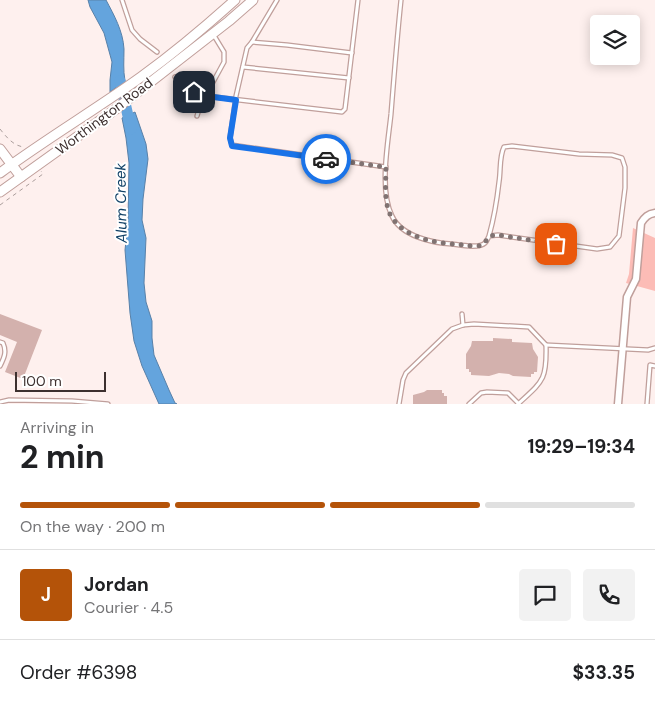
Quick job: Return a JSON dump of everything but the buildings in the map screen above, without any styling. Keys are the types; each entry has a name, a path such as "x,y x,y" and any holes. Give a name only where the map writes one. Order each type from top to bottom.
{"main road":[{"name":"Worthington Road","path":"0,173 142,76 206,26 235,0"},
{"name":"Worthington Road","path":"0,192 102,119 254,0"},
{"path":"206,26 213,34"},
{"path":"0,149 21,177"}],"street":[{"path":"618,404 627,297 636,279 641,223 645,217 655,213"}],"lane":[{"path":"122,0 132,30 157,52"},
{"path":"277,0 247,48 230,138 232,146 386,167"},
{"path":"176,77 188,89 206,96 342,112 345,109 358,0"},
{"path":"401,0 385,197 392,218 402,228 434,242 478,246 485,243 494,218 501,154 504,147 512,146 580,154 612,155 622,158 625,167 622,221 619,236 610,247 596,249 498,235 489,236"},
{"path":"197,116 200,106 224,62 224,52 213,34"},
{"path":"252,42 352,53"},
{"path":"243,67 349,78"},
{"path":"462,314 463,325"},
{"path":"399,404 402,380 406,373 452,329 463,325 528,327 546,345 648,350 655,348"},
{"path":"0,342 3,343 6,353 0,366"},
{"path":"469,404 481,393 488,392 508,393 519,404 538,386 543,378 546,362 546,345"},
{"path":"647,404 650,365 655,366"},
{"path":"648,382 655,383"},
{"path":"0,402 9,400 33,402 72,401 108,404"}],"shaded area":[{"path":"633,228 655,238 655,291 626,283 629,274"}],"water":[{"path":"88,0 106,0 118,23 122,36 125,81 110,92 112,62 104,33"},
{"path":"135,112 146,144 148,159 142,220 146,238 144,283 146,302 152,321 154,355 177,404 159,404 142,366 134,341 125,250 128,222 129,163 122,118"}],"waterway":[{"name":"Alum Creek","path":"120,81 131,129"}],"way so far":[{"path":"326,159 386,167 385,197 392,218 402,228 421,238 434,242 478,246 485,243 489,236 498,235 556,244"}],"route":[{"path":"194,92 206,96 236,100 230,138 232,146 326,159"}]}
